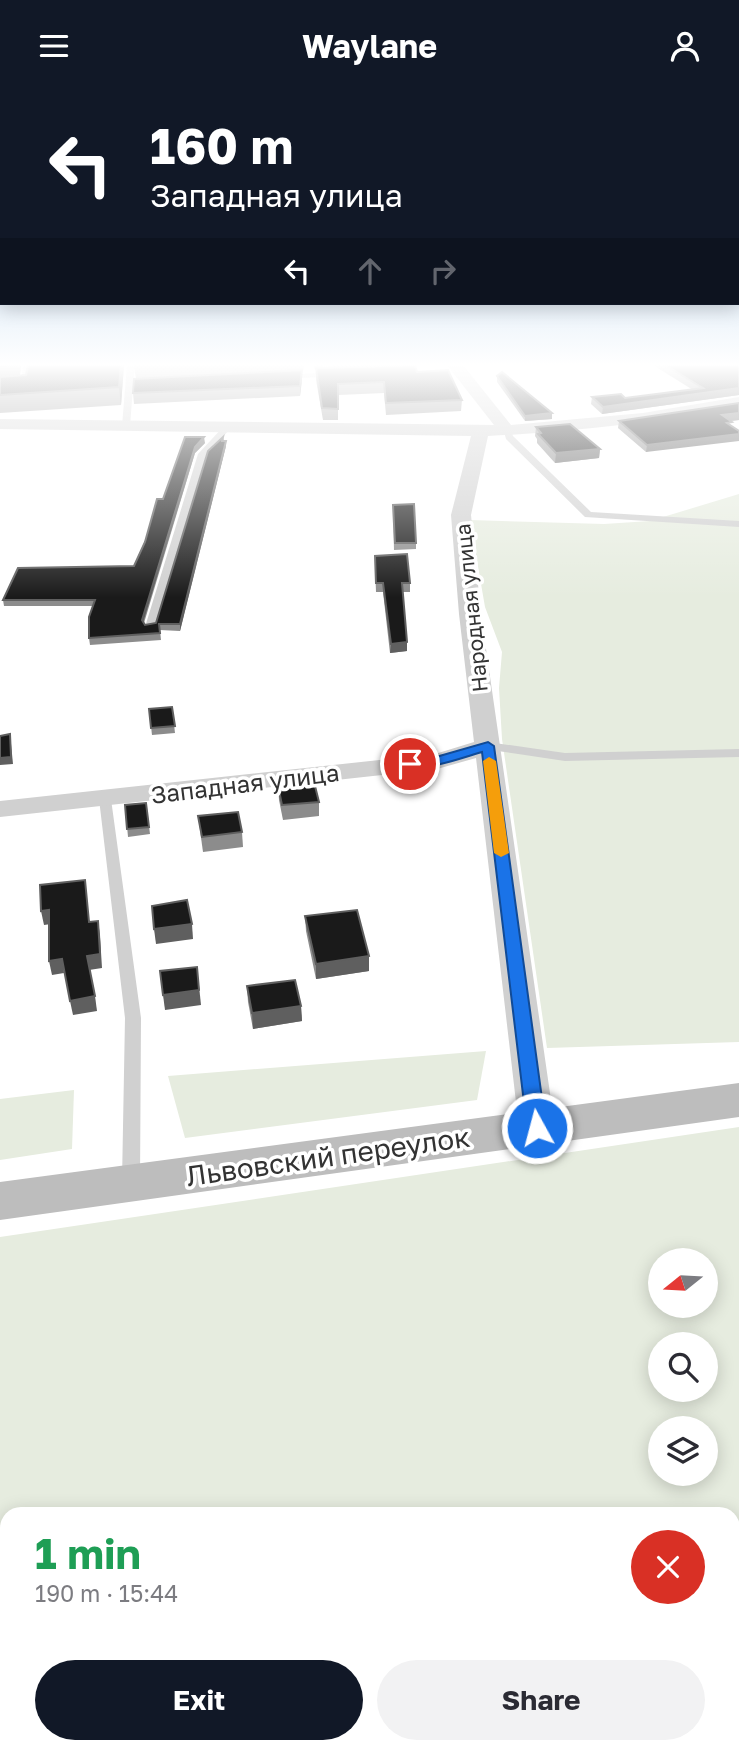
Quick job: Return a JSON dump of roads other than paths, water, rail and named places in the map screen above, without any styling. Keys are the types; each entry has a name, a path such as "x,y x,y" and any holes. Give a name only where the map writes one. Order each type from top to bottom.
{"main road":[{"name":"Львовский переулок","path":"0,1201 739,1100"}],"street":[{"name":"Народная улица","path":"478,443 461,516 470,614 537,1128"},
{"name":"Западная улица","path":"0,810 437,761 488,746"}],"lane":[{"path":"150,627 201,454 212,443"},
{"path":"515,443 588,515 739,524"},
{"path":"488,746 565,757 739,753"},
{"path":"105,799 133,1018 131,1183"}]}
